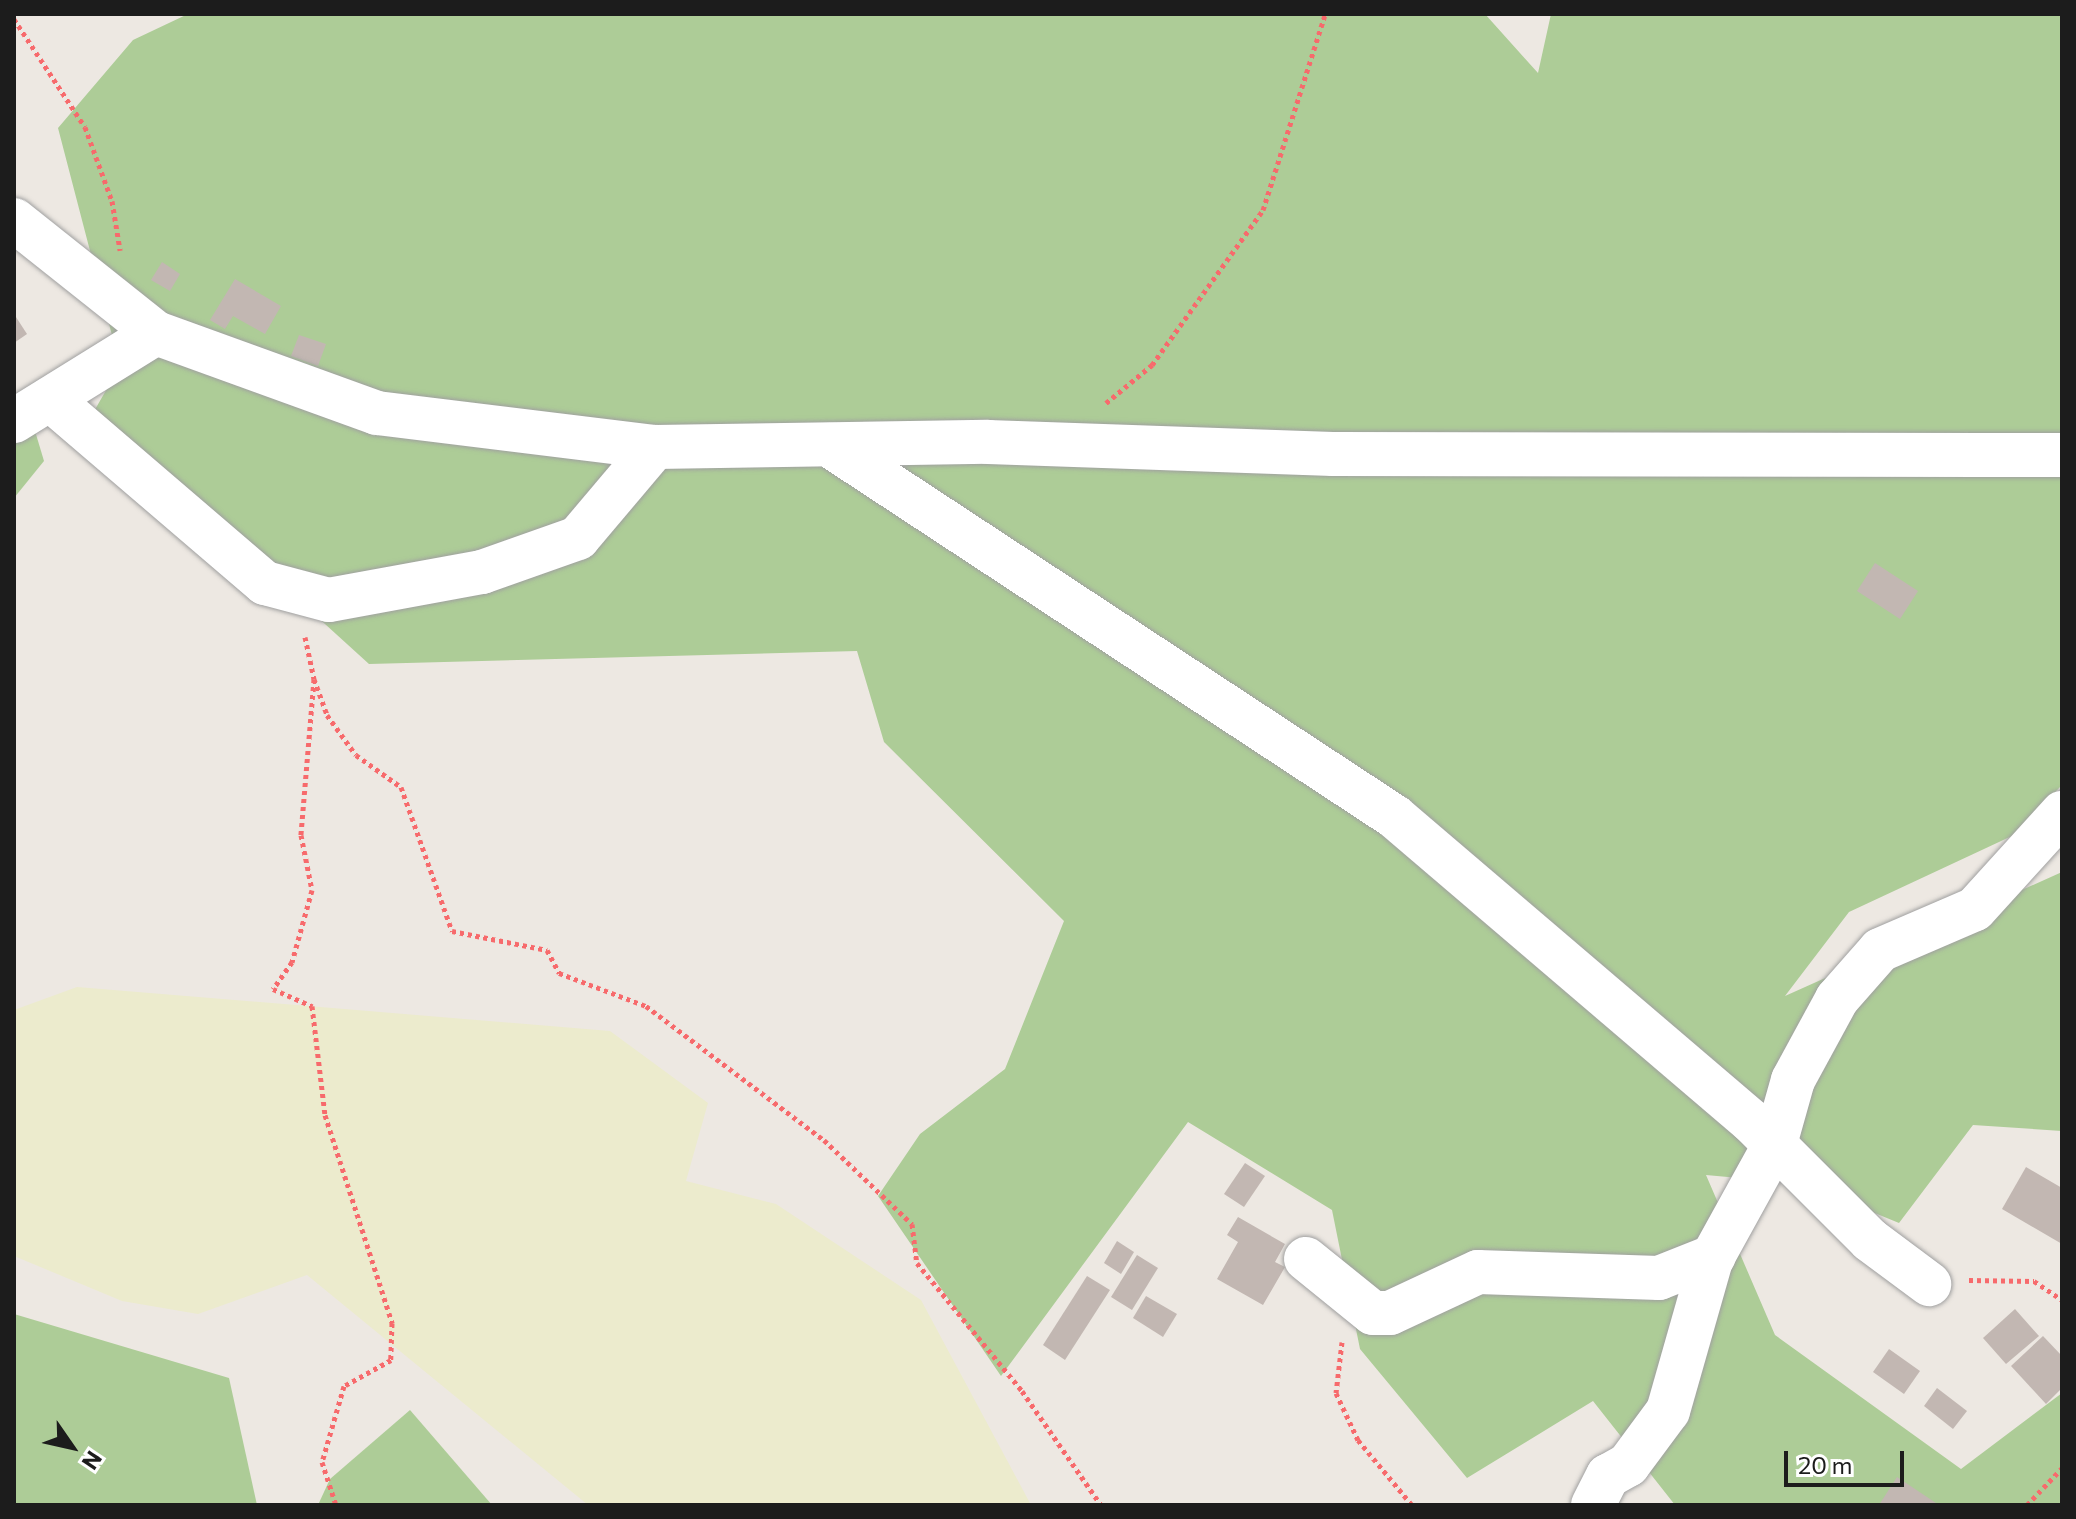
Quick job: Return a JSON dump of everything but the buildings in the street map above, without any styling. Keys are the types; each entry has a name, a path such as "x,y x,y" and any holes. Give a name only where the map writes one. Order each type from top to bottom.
{"street":[{"path":"14,220 156,333 377,413 655,447 1056,445 1349,454 2062,455"},
{"path":"156,333 32,410 270,584 329,600 385,595 564,543 628,486 655,447"},
{"path":"829,445 1395,817 1775,1144 1870,1240 1929,1284"},
{"path":"1593,1505 1608,1476 1628,1465 1668,1411 1714,1256 1775,1144 1793,1080 1837,999 1880,950 1975,909 2062,813"},
{"path":"1306,1259 1373,1313 1390,1313 1478,1272 1659,1278 1714,1256"}],"path":[{"path":"1056,445 1152,365 1263,210 1325,14"},
{"path":"14,19 85,127 112,201 122,260"},
{"path":"270,584 303,627 314,679 327,715 356,755 401,787 452,931 547,950 559,973 646,1006 824,1140 912,1224 917,1263 1022,1391 1101,1505"},
{"path":"314,679 301,835 312,890 292,962 273,989 312,1006 325,1115 392,1323 391,1360 344,1386 322,1462 336,1505"},
{"path":"1929,1284 2034,1281 2062,1300"},
{"path":"1373,1313 1349,1325 1337,1353 1336,1393 1358,1440 1412,1505"},
{"path":"2027,1505 2062,1468"}],"green space":[{"path":"188,14 1485,14 1538,73 1551,14 2062,14 2062,785 2014,835 1849,912 1785,996 2062,872 2062,1131 1973,1125 1899,1223 1804,1184 1706,1175 1775,1335 1961,1469 2062,1393 2062,1505 1675,1505 1593,1401 1467,1478 1360,1349 1332,1210 1188,1122 1001,1376 878,1196 920,1134 1005,1069 1064,921 884,742 857,651 369,664 93,413 120,366 58,128 133,40"},
{"path":"29,411 44,461 14,498 14,418"},
{"path":"77,987 610,1031 708,1103 686,1181 776,1204 921,1300 1031,1505 588,1505 307,1275 198,1314 122,1301 14,1256 14,1010"},
{"path":"14,1314 229,1378 257,1505 14,1505"},
{"path":"410,1410 492,1505 318,1505 330,1479"}]}
